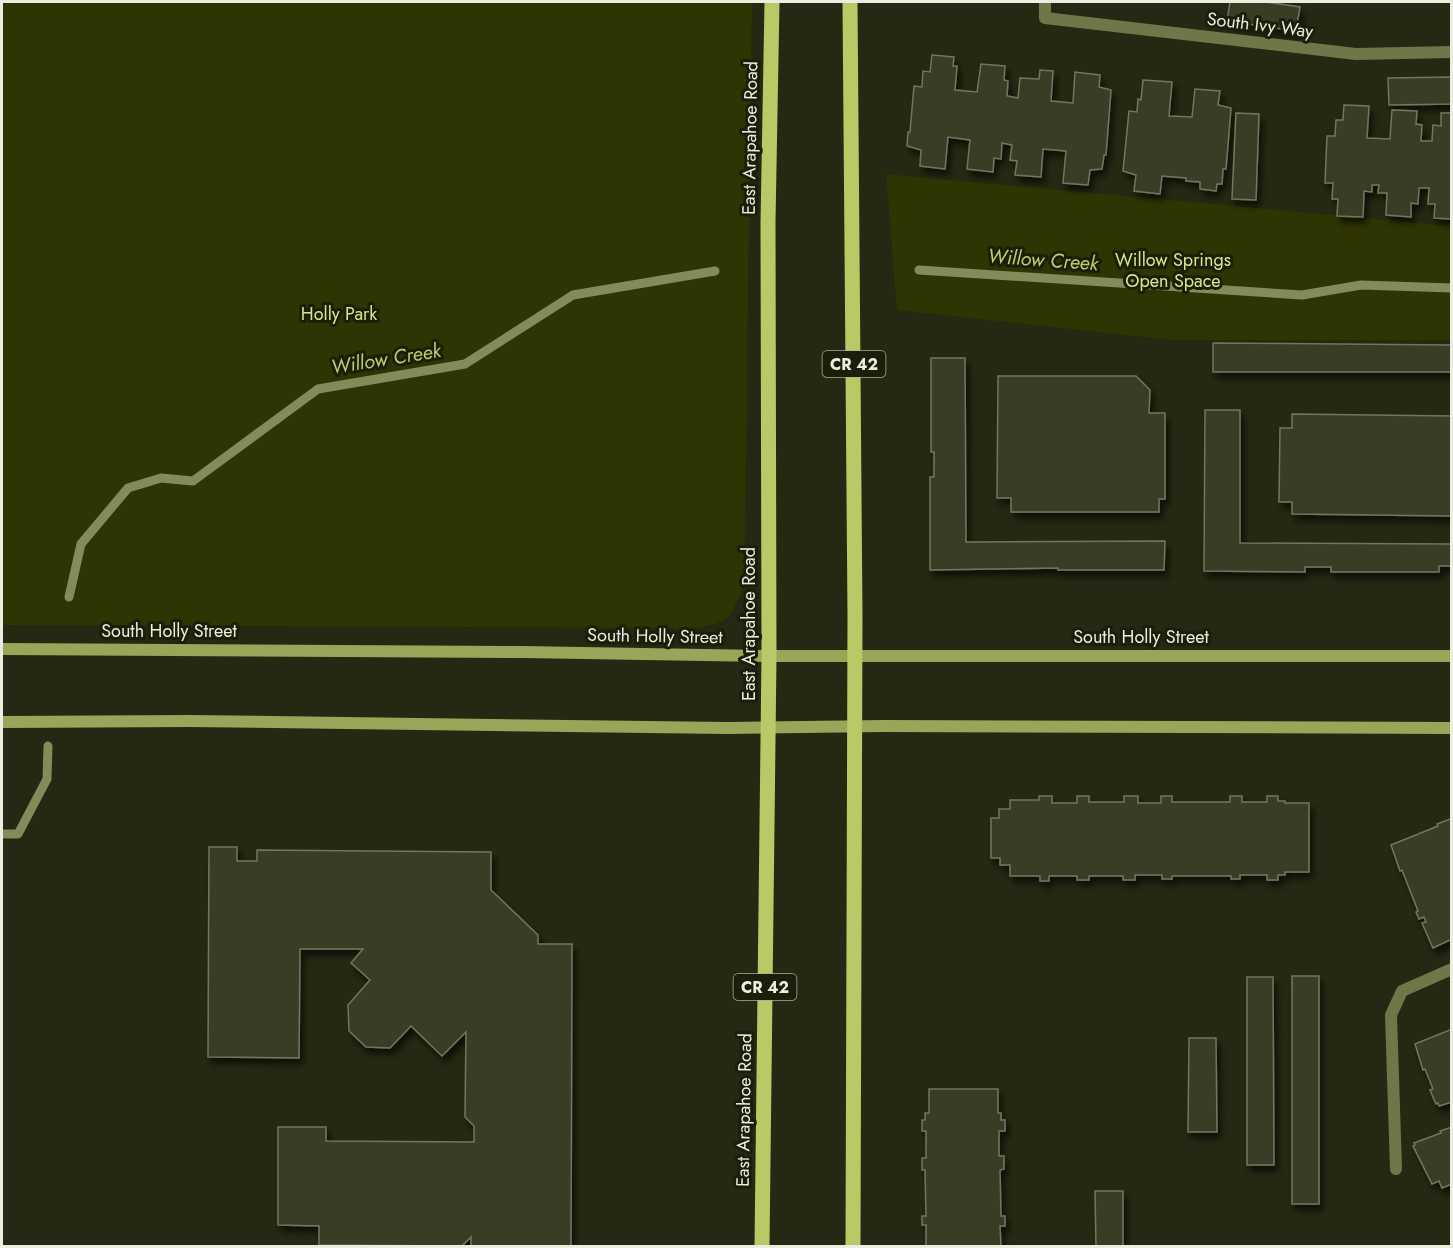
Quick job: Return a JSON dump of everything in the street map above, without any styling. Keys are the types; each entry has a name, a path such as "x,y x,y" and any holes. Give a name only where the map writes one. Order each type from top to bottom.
{"main road":[{"name":"East Arapahoe Road","path":"762,1246 769,656 768,222 772,2"},
{"name":"CR 42","path":"850,2 855,655 853,1246"},
{"name":"South Holly Street","path":"2,649 511,651 769,656 1452,656"},
{"path":"2,722 189,721 767,728 854,726 1452,728"}],"street":[{"name":"South Ivy Way","path":"1045,2 1045,18 1356,54 1452,52"},
{"path":"1396,1169 1391,1015 1402,991 1452,969"}],"green space":[{"name":"Holly Park","path":"2,2 752,2 744,585 730,617 715,624 694,628 2,625"},
{"name":"Willow Springs Open Space","path":"886,174 1451,226 1451,340 1171,340 897,310"}],"building":[{"path":"1230,2 1266,2 1300,7 1296,31 1227,21"},
{"path":"932,55 954,57 953,66 957,66 955,90 977,92 981,64 1005,66 1004,80 1008,81 1007,96 1018,98 1020,78 1039,79 1040,70 1053,71 1051,101 1073,103 1075,72 1100,75 1099,87 1111,90 1106,155 1104,155 1102,169 1090,170 1088,185 1063,183 1066,151 1043,149 1041,177 1015,175 1017,161 1010,160 1012,145 1002,143 1001,159 994,158 993,172 967,169 970,140 948,137 945,169 920,166 921,150 907,146 908,132 910,132 914,86 922,87 923,71 930,72"},
{"path":"1452,77 1452,104 1389,105 1388,78"},
{"path":"1143,80 1172,82 1169,116 1192,117 1195,89 1220,91 1218,105 1231,108 1226,169 1223,169 1222,184 1217,184 1216,191 1200,189 1200,182 1186,181 1186,178 1162,176 1160,194 1134,191 1136,175 1123,171 1129,111 1137,112"},
{"path":"1344,105 1369,106 1367,138 1390,139 1392,110 1417,111 1416,124 1422,125 1421,141 1432,141 1433,125 1441,126 1441,113 1452,113 1452,219 1434,218 1435,204 1428,204 1429,188 1419,188 1418,204 1411,203 1411,217 1386,215 1387,193 1378,193 1379,185 1372,185 1372,192 1364,191 1363,217 1337,216 1338,199 1332,199 1333,183 1325,183 1327,136 1335,136 1336,120 1343,120"},
{"path":"1236,113 1259,114 1256,200 1232,199"},
{"path":"1213,343 1452,345 1452,372 1213,372"},
{"path":"931,358 965,358 966,542 1165,541 1164,570 1058,570 1058,568 930,570 930,477 934,477 934,452 931,452"},
{"path":"998,376 1136,376 1150,390 1149,413 1165,413 1165,499 1159,499 1159,512 1011,512 1011,498 997,498"},
{"path":"1205,410 1240,410 1240,543 1452,544 1452,566 1439,566 1439,572 1331,572 1331,567 1305,567 1305,572 1204,571"},
{"path":"1292,414 1452,416 1452,516 1292,514 1292,502 1279,502 1280,428 1292,428"},
{"path":"1039,796 1052,796 1052,803 1077,803 1077,796 1089,796 1089,802 1124,802 1124,796 1138,796 1138,803 1161,803 1161,796 1172,796 1172,802 1230,802 1230,796 1242,796 1242,802 1267,802 1267,796 1278,796 1278,801 1285,801 1285,803 1309,803 1309,872 1285,872 1285,875 1278,875 1278,880 1267,880 1267,875 1240,875 1240,879 1231,879 1231,876 1172,876 1172,879 1162,879 1162,875 1135,875 1135,880 1123,880 1123,876 1089,876 1089,880 1077,880 1077,876 1049,876 1049,881 1040,881 1040,876 1010,876 1010,865 1000,865 1000,858 991,858 991,818 999,818 999,809 1010,809 1010,800 1039,800"},
{"path":"1450,819 1452,821 1452,939 1433,948 1422,923 1426,922 1424,917 1419,919 1416,912 1418,911 1391,845"},
{"path":"209,847 237,847 237,861 257,861 257,850 491,852 491,890 538,935 538,944 572,944 571,1246 471,1246 471,1237 462,1246 319,1245 319,1226 278,1225 278,1127 326,1127 326,1141 474,1142 474,1126 465,1117 466,1032 442,1056 411,1026 390,1048 366,1047 349,1031 348,1005 370,980 351,963 363,949 300,949 299,1058 208,1057"},
{"path":"1292,976 1319,976 1319,1204 1292,1204"},
{"path":"1247,977 1273,977 1274,1165 1247,1165"},
{"path":"1452,1029 1452,1102 1439,1106 1430,1090 1433,1089 1425,1069 1423,1070 1415,1044"},
{"path":"1189,1038 1216,1038 1217,1132 1188,1132"},
{"path":"929,1089 998,1089 998,1113 1001,1113 1001,1120 1005,1120 1005,1131 999,1131 999,1156 1004,1156 1004,1169 1000,1170 1001,1216 1005,1216 1005,1226 1000,1226 1001,1246 926,1246 926,1225 922,1225 922,1216 926,1216 925,1170 922,1170 922,1158 926,1158 926,1131 922,1131 922,1120 925,1120 925,1113 929,1113"},
{"path":"1452,1127 1452,1184 1442,1188 1439,1181 1432,1184 1413,1146 1414,1143"},
{"path":"1095,1191 1123,1191 1123,1246 1096,1246"}],"waterway":[{"name":"Willow Creek","path":"919,270 1302,295 1361,285 1452,288"},
{"name":"Willow Creek","path":"69,597 81,544 128,488 161,478 193,481 318,389 465,364 573,295 715,271"},
{"name":"Willow Creek","path":"2,834 18,834 47,779 48,746"}]}
